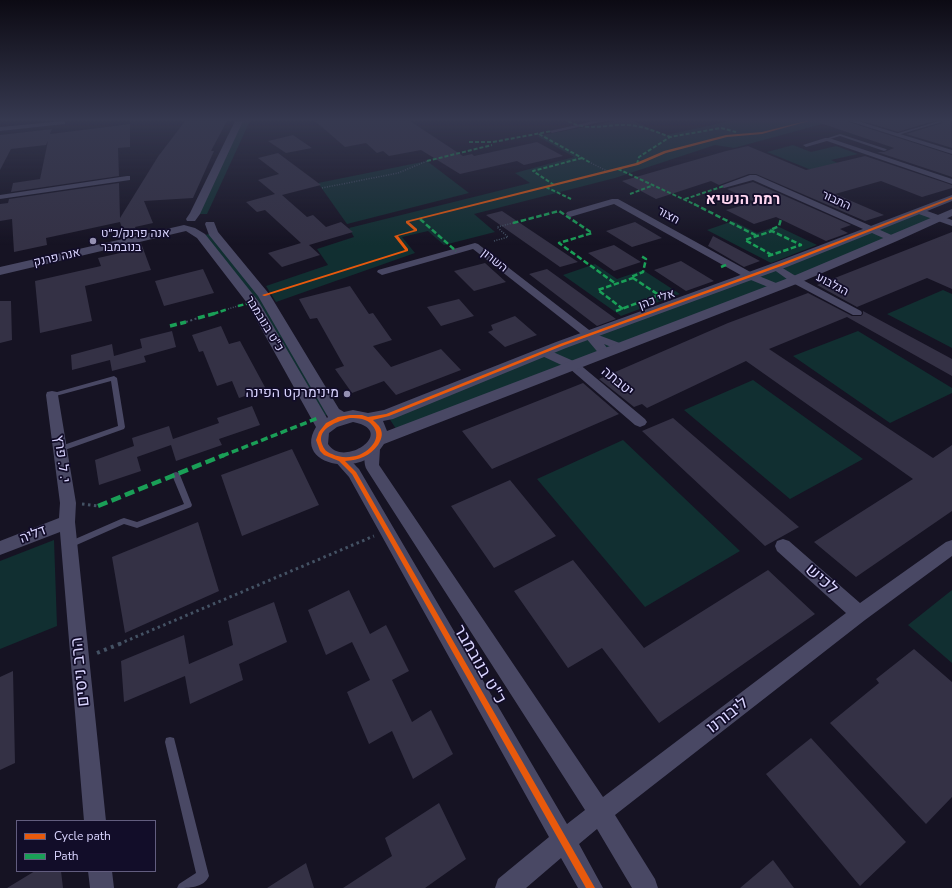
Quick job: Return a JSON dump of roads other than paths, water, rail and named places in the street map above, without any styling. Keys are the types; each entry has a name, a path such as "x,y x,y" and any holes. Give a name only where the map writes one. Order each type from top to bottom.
{"street":[{"path":"187,225 195,214 219,162"},
{"path":"896,162 952,182"},
{"name":"התבור","path":"724,186 753,177 894,239"},
{"path":"0,197 127,178"},
{"name":"אלי כהן","path":"368,419 387,415 561,345 750,276 952,198"},
{"name":"חצור","path":"570,214 615,201 771,289"},
{"path":"919,211 952,223"},
{"path":"376,444 380,432 376,424 359,416 342,418 333,421 325,427 319,438 320,446 328,456 340,459 353,459 364,455 376,444 605,353 795,280 894,239 938,217 952,212"},
{"name":"כ\"ט בנובמבר","path":"325,427 318,418 252,302 201,236 187,225 202,218 209,220 213,233 264,295 334,413 342,418"},
{"name":"אנה פרנק","path":"0,264 187,225"},
{"name":"אנה פרנק","path":"0,271 187,225"},
{"name":"השרון","path":"382,272 475,246 590,335 605,353"},
{"name":"הגלבוע","path":"771,268 857,314"},
{"name":"השרון","path":"590,335 621,347"},
{"name":"יטבתה","path":"561,345 574,366"},
{"name":"יטבתה","path":"544,352 574,366 640,422"},
{"name":"י. ל. פרץ","path":"52,395 68,503 67,522"},
{"name":"כ\"ט בנובמבר","path":"376,444 372,466 601,814 646,888"},
{"name":"כ\"ט בנובמבר","path":"340,459 354,473 591,888"},
{"name":"הרב ניסים","path":"67,522 96,820"},
{"name":"דליה","path":"0,548 67,522"},
{"name":"לכיש","path":"783,546 860,614"},
{"name":"ליבורנו","path":"507,888 563,841 601,814 860,614 952,547"},
{"path":"100,872 102,888"}],"lane":[{"path":"52,395 114,378 122,427 60,449"},
{"path":"69,545 124,521 137,525 188,505 176,475"},
{"path":"170,742 202,876 183,888"}],"place":[{"name":"אנה פרנק/כ״ט בנובמבר","path":"93,241"},
{"name":"מינימרקט הפינה","path":"347,394"}],"district":[{"name":"רמת הנשיא","path":"743,200"}]}
